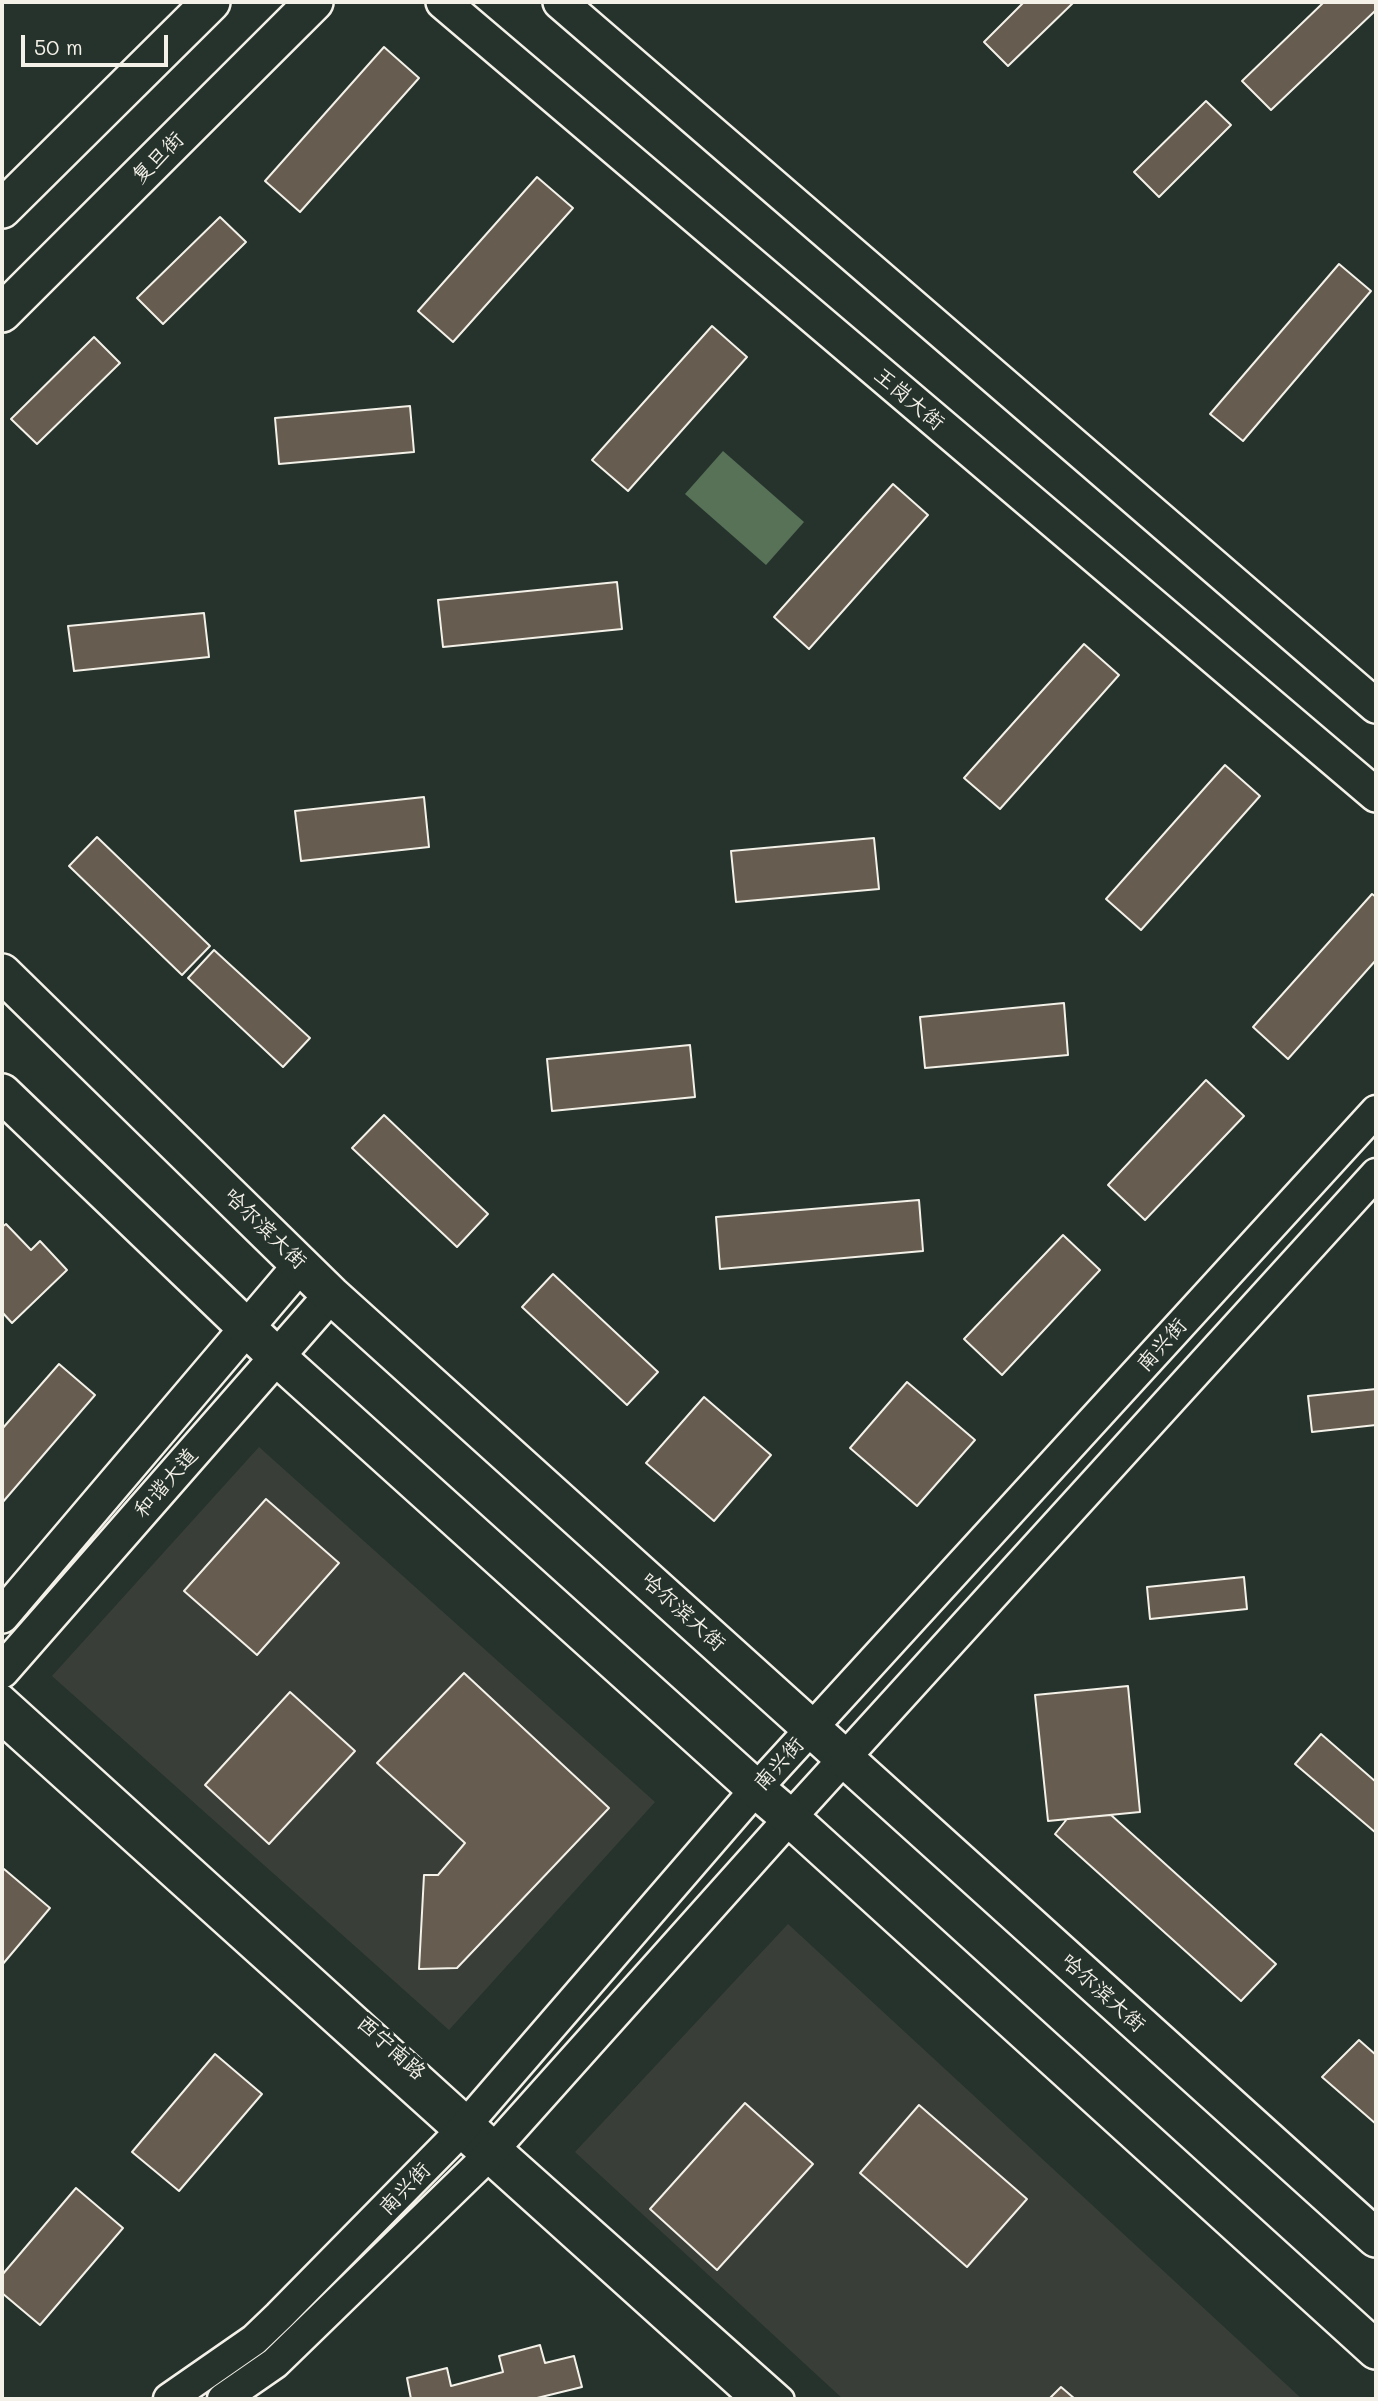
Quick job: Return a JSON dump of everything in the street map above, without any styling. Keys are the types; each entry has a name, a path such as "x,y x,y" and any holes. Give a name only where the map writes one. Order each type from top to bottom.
{"main road":[{"path":"2,209 211,2"},
{"name":"复旦街","path":"2,313 314,2"},
{"name":"王岗大街","path":"443,2 1376,796"},
{"path":"560,2 1376,706"},
{"name":"哈尔滨大街","path":"2,973 331,1295 1376,2238"},
{"path":"2,1093 277,1357 1376,2350"},
{"name":"和谐大道","path":"2,1616 301,1264"},
{"name":"和谐大道","path":"2,1671 331,1295"}],"street":[{"name":"南兴街","path":"169,2399 254,2340 464,2127 756,1789 1376,1111"},
{"name":"南兴街","path":"223,2399 275,2363 491,2152 790,1818 1376,1174"},
{"name":"西宁南路","path":"2,1696 752,2399"},
{"name":"西宁南路","path":"2,1723 464,2127"},
{"name":"西宁南路","path":"491,2152 782,2399"}],"shaded area":[{"path":"259,1447 655,1802 449,2030 52,1676"},
{"path":"788,1924 1302,2399 843,2399 575,2152"}],"green space":[{"path":"723,451 804,522 766,565 685,494"}],"building":[{"path":"1024,2 1074,2 1008,66 984,42"},
{"path":"1324,2 1376,2 1376,10 1271,110 1242,81"},
{"path":"384,47 419,78 300,212 265,181"},
{"path":"1206,101 1231,125 1159,197 1134,172"},
{"path":"537,177 573,208 453,342 418,311"},
{"path":"220,217 246,242 163,324 137,298"},
{"path":"1339,264 1371,291 1243,441 1210,414"},
{"path":"712,326 747,357 628,491 592,460"},
{"path":"94,337 120,363 37,444 11,419"},
{"path":"410,406 414,452 279,464 275,418"},
{"path":"893,484 928,515 809,649 774,617"},
{"path":"617,582 622,629 443,647 438,600"},
{"path":"204,613 209,657 74,671 68,626"},
{"path":"1084,644 1119,675 1000,809 964,778"},
{"path":"1225,765 1260,796 1141,930 1106,899"},
{"path":"424,797 429,847 301,861 295,811"},
{"path":"97,837 210,946 182,975 69,866"},
{"path":"874,838 879,889 736,902 731,851"},
{"path":"1372,894 1376,897 1376,960 1288,1059 1253,1027"},
{"path":"214,950 310,1038 283,1067 188,978"},
{"path":"1064,1003 1068,1055 925,1068 920,1017"},
{"path":"690,1045 695,1097 552,1111 547,1059"},
{"path":"1206,1080 1244,1116 1145,1220 1108,1185"},
{"path":"384,1115 488,1214 457,1247 352,1148"},
{"path":"919,1200 923,1251 720,1269 716,1217"},
{"path":"6,1224 31,1250 40,1241 67,1270 12,1323 2,1312 2,1227"},
{"path":"1063,1235 1100,1270 1002,1375 964,1339"},
{"path":"553,1274 658,1372 627,1405 522,1307"},
{"path":"59,1364 95,1395 2,1503 2,1429"},
{"path":"907,1382 975,1440 917,1506 850,1448"},
{"path":"1376,1389 1376,1425 1312,1432 1308,1396"},
{"path":"704,1397 771,1455 714,1521 646,1463"},
{"path":"266,1499 339,1563 257,1655 184,1591"},
{"path":"1244,1577 1247,1609 1150,1619 1147,1587"},
{"path":"464,1673 609,1808 457,1968 419,1969 424,1875 438,1875 465,1843 377,1763"},
{"path":"1128,1686 1140,1812 1048,1821 1035,1695"},
{"path":"290,1692 355,1751 269,1844 205,1785"},
{"path":"1321,1734 1376,1782 1376,1833 1295,1764"},
{"path":"1111,1815 1276,1964 1241,2001 1055,1834 1067,1819"},
{"path":"4,1869 50,1908 2,1965 2,1871"},
{"path":"1359,2040 1376,2055 1376,2124 1322,2077"},
{"path":"215,2054 262,2094 179,2191 132,2152"},
{"path":"745,2103 813,2164 717,2270 650,2209"},
{"path":"919,2105 1027,2199 967,2267 860,2173"},
{"path":"76,2188 123,2228 40,2325 2,2293 2,2275"},
{"path":"540,2345 545,2363 574,2356 582,2387 533,2399 411,2399 407,2378 447,2368 451,2386 503,2372 499,2356"},
{"path":"1061,2387 1075,2399 1049,2399"}]}
